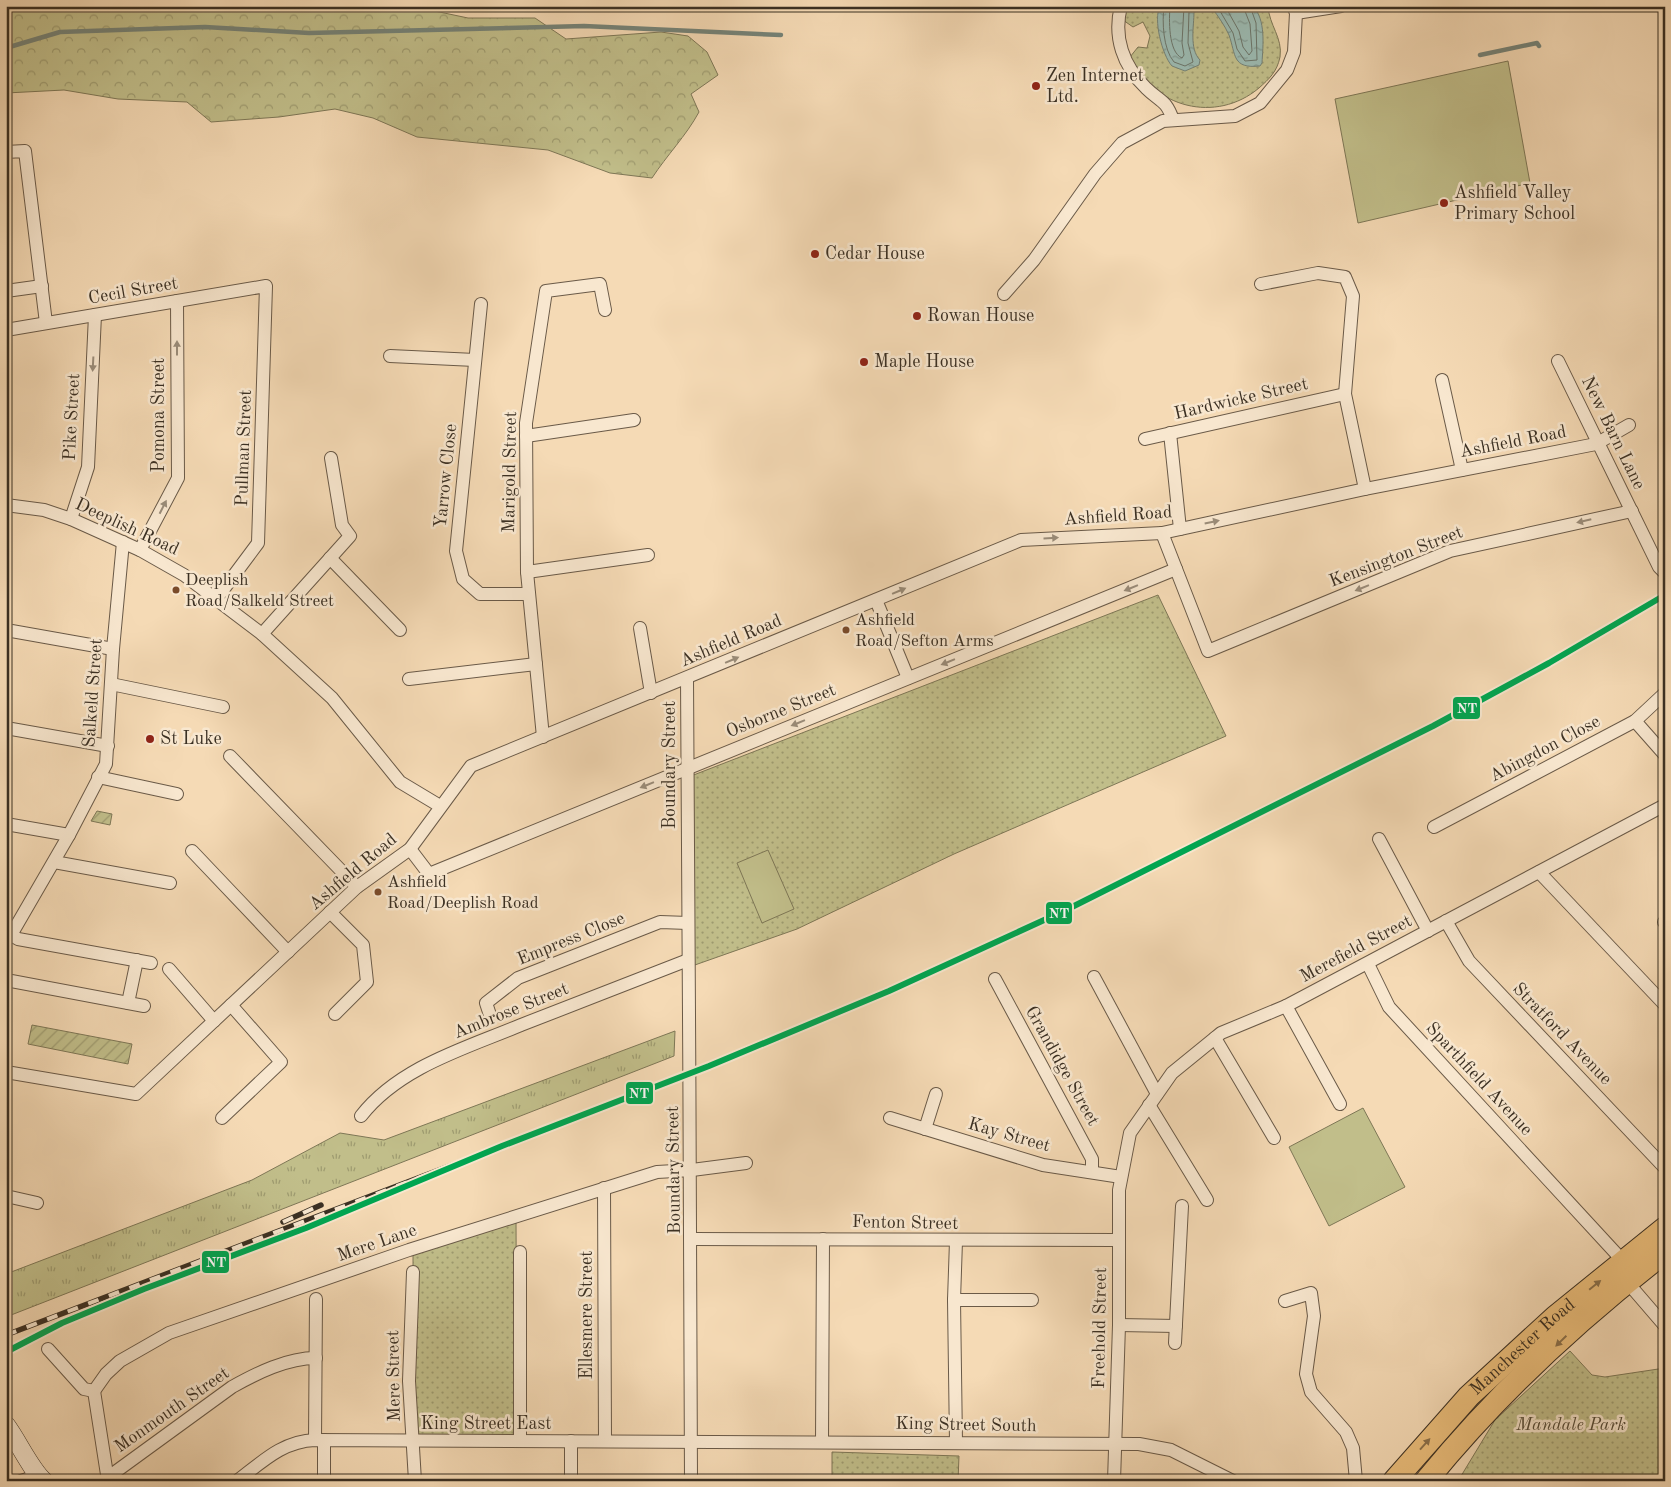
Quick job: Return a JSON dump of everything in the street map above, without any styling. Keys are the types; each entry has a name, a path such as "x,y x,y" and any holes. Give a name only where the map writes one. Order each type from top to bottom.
{"highway":[{"name":"Manchester Road","path":"1426,1481 1492,1406 1576,1326 1665,1228"},
{"name":"Manchester Road","path":"1394,1481 1469,1396 1555,1317 1626,1272 1665,1252"}],"main road":[{"path":"6,1425 19,1442 34,1479"}],"street":[{"path":"1121,6 1118,19 1119,41 1127,65 1146,89 1168,105 1173,120"},
{"path":"1004,294 1034,260 1095,174 1122,143 1163,121 1235,116 1260,103 1287,70 1294,52 1295,10 1341,6"},
{"path":"6,152 25,151 46,323"},
{"path":"1261,284 1318,273 1345,277 1353,296 1345,394 1365,489"},
{"name":"Marigold Street","path":"543,737 527,572 526,423 546,291 600,284 605,310"},
{"path":"6,291 42,286"},
{"name":"Cecil Street","path":"6,330 266,286"},
{"name":"Pullman Street","path":"217,598 258,544 266,286"},
{"name":"Pomona Street","path":"140,550 178,478 177,301"},
{"name":"Yarrow Close","path":"481,304 456,551 463,579 480,594 529,594"},
{"name":"Pike Street","path":"71,519 88,467 95,315"},
{"path":"390,356 475,360"},
{"name":"New Barn Lane","path":"1558,361 1596,444 1659,567 1665,573"},
{"path":"1442,380 1462,470"},
{"name":"Hardwicke Street","path":"1145,439 1345,394"},
{"path":"526,436 634,420"},
{"name":"Ashfield Road","path":"6,1072 136,1094 357,887 410,848 471,766 1021,540 1162,533 1365,489 1596,444 1629,426"},
{"path":"1170,433 1180,529"},
{"path":"262,634 350,536 342,525 331,458"},
{"name":"Deeplish Road","path":"6,505 44,510 71,519 140,550 184,575 217,598 262,634 332,698 400,782 440,806"},
{"name":"Kensington Street","path":"1176,569 1208,651 1450,552 1632,511"},
{"path":"1162,533 1176,569"},
{"name":"Salkeld Street","path":"9,937 70,835 106,764 113,649 123,542"},
{"path":"527,572 648,555"},
{"path":"330,558 400,630"},
{"name":"Osborne Street","path":"410,848 429,874 1176,569"},
{"path":"876,600 908,678"},
{"path":"640,628 651,693"},
{"path":"6,630 113,649"},
{"path":"409,679 536,664"},
{"name":"Boundary Street","path":"687,678 688,960 692,1170 691,1481"},
{"path":"111,684 223,707"},
{"name":"Abingdon Close","path":"1434,828 1636,721 1665,692"},
{"path":"1636,721 1665,755"},
{"path":"6,728 108,746"},
{"path":"230,756 357,887"},
{"path":"98,777 177,794"},
{"name":"Merefield Street","path":"1121,1177 1130,1133 1149,1105 1172,1073 1221,1033 1286,1006 1368,964 1428,930 1665,805"},
{"path":"6,824 70,835"},
{"path":"1379,839 1428,930"},
{"path":"192,850 288,952"},
{"path":"54,862 170,883"},
{"path":"1539,872 1665,1005"},
{"path":"330,912 363,945 367,982 335,1014"},
{"name":"Stratford Avenue","path":"1446,921 1469,961 1663,1166"},
{"name":"Empress Close","path":"490,1015 486,1003 518,978 660,922 688,922"},
{"path":"9,937 151,963"},
{"path":"128,1003 137,960"},
{"name":"Ambrose Street","path":"361,1116 374,1098 389,1086 445,1056 688,960"},
{"name":"Sparthfield Avenue","path":"1368,964 1389,1007 1575,1211 1626,1272 1665,1326"},
{"path":"169,969 214,1020"},
{"path":"1094,977 1157,1094"},
{"name":"Grandidge Street","path":"995,979 1092,1159 1092,1172"},
{"path":"6,980 144,1006"},
{"path":"222,1118 281,1062 231,1005"},
{"path":"1286,1006 1340,1104"},
{"path":"1215,1038 1274,1138"},
{"path":"925,1129 936,1094"},
{"path":"1149,1105 1207,1200"},
{"name":"Kay Street","path":"890,1118 1044,1165 1121,1177"},
{"name":"Mere Lane","path":"94,1391 106,1374 120,1361 169,1333 409,1250 657,1172 692,1170 746,1163"},
{"name":"Freehold Street","path":"1114,1481 1119,1325 1118,1240 1121,1177"},
{"name":"Ellesmere Street","path":"604,1188 605,1441"},
{"path":"6,1196 38,1203"},
{"path":"1175,1343 1182,1206"},
{"name":"Fenton Street","path":"692,1239 1118,1240"},
{"path":"822,1442 823,1239"},
{"path":"956,1241 954,1300 956,1443"},
{"path":"520,1252 520,1441"},
{"name":"Mere Street","path":"413,1272 409,1382 415,1481"},
{"path":"1285,1301 1315,1292 1313,1335 1307,1354 1306,1374 1311,1392 1346,1432 1353,1448 1356,1481"},
{"path":"316,1299 316,1358 324,1481"},
{"path":"954,1300 1032,1300"},
{"path":"1119,1325 1176,1326"},
{"path":"48,1350 84,1389 94,1391 107,1479"},
{"name":"Monmouth Street","path":"107,1479 232,1387 249,1378 297,1359 316,1358"},
{"name":"King Street East","path":"237,1481 282,1448 300,1441 692,1441"},
{"path":"571,1441 571,1481"},
{"name":"King Street South","path":"692,1441 1139,1444 1171,1450 1233,1481"}],"green space":[{"path":"6,6 411,6 468,18 535,18 566,39 661,32 688,36 707,52 718,75 691,94 699,112 652,178 610,173 548,150 417,137 373,118 335,109 279,117 211,122 187,102 118,99 64,90 6,93"},
{"path":"1128,6 1268,6 1280,44 1280,57 1277,67 1259,88 1242,99 1224,106 1205,107 1187,105 1170,99 1154,88 1140,74 1130,57 1138,47 1147,48 1150,36 1143,22 1133,27 1123,20"},
{"path":"1508,61 1530,183 1358,223 1335,99"},
{"path":"1158,595 1226,736 954,854 797,929 692,966 691,776"},
{"path":"97,811 112,814 110,825 91,821"},
{"path":"768,850 794,909 762,923 737,863"},
{"path":"32,1025 132,1044 128,1064 28,1044"},
{"path":"675,1031 674,1056 6,1317 6,1274 252,1180 340,1133 384,1140"},
{"path":"1363,1108 1405,1187 1329,1226 1289,1147"},
{"path":"516,1218 517,1438 416,1439 413,1377 413,1252"},
{"name":"Mandale Park","path":"1570,1351 1592,1375 1605,1377 1665,1368 1665,1481 1458,1481 1495,1420"},
{"path":"832,1452 959,1456 958,1481 832,1481"}],"water":[{"path":"1160,6 1253,6 1262,25 1262,63 1260,66 1251,66 1240,63 1229,35 1212,8 1194,12 1193,44 1200,60 1199,65 1185,71 1172,66 1162,46 1158,28"}],"waterway":[{"path":"6,48 60,32 205,27 309,33 584,26 781,35"},
{"path":"1480,55 1537,43 1539,46"}],"railway":[{"path":"6,1335 502,1146"},
{"path":"283,1222 321,1205"}],"transit line":[{"name":"NT","path":"6,1352 62,1323 144,1289 306,1228 502,1146 709,1066 889,991 1066,910 1433,726 1549,663 1665,595"}],"place":[{"name":"Zen Internet Ltd.","path":"1036,86"},
{"name":"Ashfield Valley Primary School","path":"1444,203"},
{"name":"Cedar House","path":"815,254"},
{"name":"Rowan House","path":"917,316"},
{"name":"Maple House","path":"864,362"},
{"name":"Deeplish Road/Salkeld Street","path":"176,590"},
{"name":"Ashfield Road/Sefton Arms","path":"846,630"},
{"name":"St Luke","path":"150,739"},
{"name":"Ashfield Road/Deeplish Road","path":"378,892"}]}
